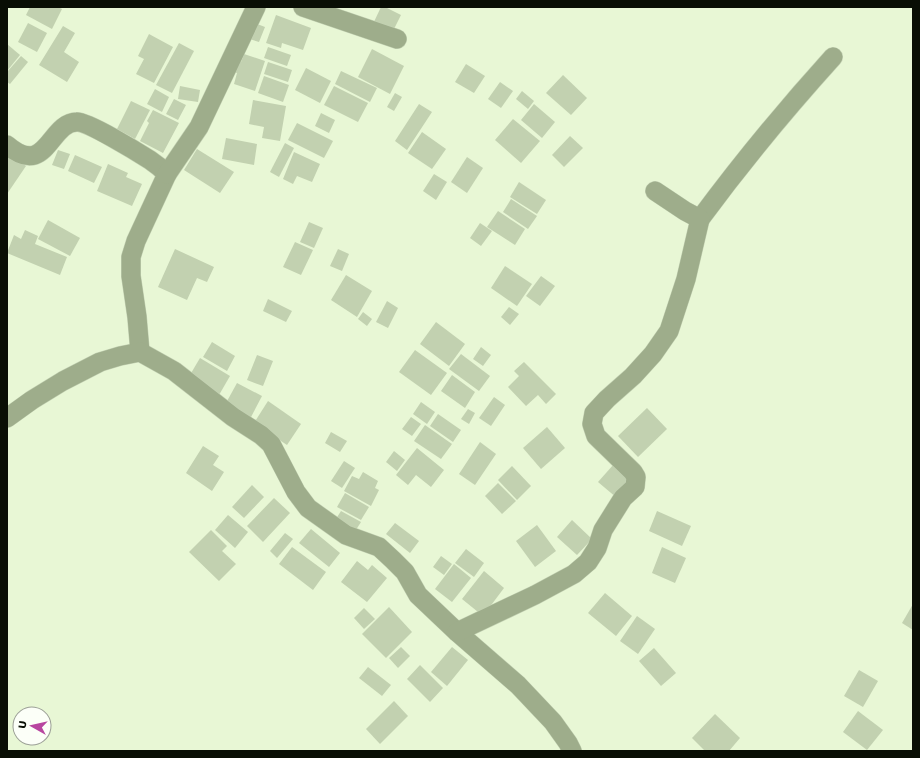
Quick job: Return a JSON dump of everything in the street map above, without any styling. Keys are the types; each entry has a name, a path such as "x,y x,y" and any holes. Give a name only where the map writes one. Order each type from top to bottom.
{"street":[{"path":"140,352 137,317 130,276 131,257 136,241 167,174 200,127 256,7"},
{"path":"303,7 397,39"},
{"path":"457,632 535,595 574,574 588,562 597,548 603,530 623,498 635,487 636,478 633,472 596,436 592,424 594,413 653,354 668,331 686,279 700,219 734,172 779,117 833,57"},
{"path":"7,146 25,156 34,155 44,149 67,123 78,121 89,125 151,161 167,174"},
{"path":"655,190 685,211 700,219"},
{"path":"7,418 50,389 100,362 120,356 140,352 174,371 271,444 296,492 308,508 346,535 379,547 405,572 418,594 457,632 518,685 553,722 572,751"}],"building":[{"path":"30,7 58,7 62,9 52,29 26,15"},
{"path":"381,7 385,7 401,15 391,35 372,26"},
{"path":"276,15 311,28 303,50 282,43 281,48 266,43"},
{"path":"252,22 265,27 259,42 246,38"},
{"path":"28,23 47,33 37,52 18,42"},
{"path":"63,26 75,33 64,52 79,62 67,82 39,65"},
{"path":"149,34 173,47 154,83 136,74 144,59 138,56"},
{"path":"179,43 194,51 172,93 156,85"},
{"path":"7,44 20,55 7,71"},
{"path":"268,47 291,55 287,66 264,58"},
{"path":"372,49 404,66 390,94 358,77"},
{"path":"244,54 265,61 255,91 234,84 237,73 232,71 236,60 241,62"},
{"path":"21,56 28,62 10,84 7,82 7,72"},
{"path":"268,62 292,70 288,82 264,74"},
{"path":"466,64 485,76 474,93 455,82"},
{"path":"306,68 331,81 320,103 295,90"},
{"path":"341,71 377,88 370,102 335,84"},
{"path":"563,75 587,98 571,115 546,93"},
{"path":"264,76 289,85 283,102 258,93"},
{"path":"500,82 513,91 501,108 488,99"},
{"path":"180,86 200,90 198,102 178,99"},
{"path":"334,86 368,103 358,122 324,105"},
{"path":"155,89 169,97 162,112 147,104"},
{"path":"522,91 534,101 528,109 516,99"},
{"path":"395,93 402,97 394,111 387,107"},
{"path":"174,99 186,105 178,120 166,114"},
{"path":"253,100 286,106 280,141 262,138 264,127 249,124"},
{"path":"131,101 150,110 135,139 117,129"},
{"path":"419,104 432,112 407,150 395,141"},
{"path":"534,104 555,122 542,138 521,120"},
{"path":"153,110 179,123 163,153 140,141 149,123 147,121"},
{"path":"321,113 335,120 329,133 315,126"},
{"path":"513,119 540,141 521,163 495,140"},
{"path":"297,123 333,141 324,158 288,140"},
{"path":"422,132 446,149 432,169 408,153"},
{"path":"570,136 583,148 564,167 552,155"},
{"path":"226,138 257,144 254,165 222,159"},
{"path":"285,143 294,148 279,177 270,172"},
{"path":"197,149 234,172 220,193 184,170"},
{"path":"58,150 70,154 64,169 52,165"},
{"path":"294,152 320,164 312,182 297,176 293,184 283,179"},
{"path":"7,153 26,166 7,194"},
{"path":"75,155 102,167 94,183 68,171"},
{"path":"467,157 483,168 467,193 451,182"},
{"path":"108,164 128,173 126,177 142,184 132,206 97,191"},
{"path":"434,174 447,182 436,200 423,191"},
{"path":"519,182 546,200 537,214 510,197"},
{"path":"511,199 537,216 528,229 503,212"},
{"path":"498,211 525,229 515,245 487,227"},
{"path":"48,220 80,238 70,256 38,239"},
{"path":"309,222 323,228 314,248 300,242"},
{"path":"480,223 492,231 481,246 470,238"},
{"path":"25,230 38,236 35,244 67,257 60,275 7,253 14,235 21,239"},
{"path":"295,242 313,250 301,275 283,267"},
{"path":"175,249 214,267 207,282 197,278 187,300 158,287"},
{"path":"338,249 349,254 342,271 330,266"},
{"path":"505,266 532,284 517,306 491,288"},
{"path":"346,275 372,291 357,317 331,300"},
{"path":"541,276 555,286 540,306 526,296"},
{"path":"268,299 292,311 286,322 263,311"},
{"path":"387,301 398,308 388,328 376,322"},
{"path":"509,307 519,314 510,325 501,317"},
{"path":"363,312 372,319 367,326 358,319"},
{"path":"436,322 465,344 449,366 420,344"},
{"path":"212,342 235,356 227,371 203,357"},
{"path":"481,347 491,355 483,366 473,359"},
{"path":"415,350 447,373 431,395 399,372"},
{"path":"461,354 490,376 479,391 449,369"},
{"path":"257,355 273,361 263,386 247,380"},
{"path":"200,358 230,376 219,395 187,380"},
{"path":"524,362 556,394 546,404 538,395 526,406 508,387 519,376 514,371"},
{"path":"452,375 475,392 465,408 441,391"},
{"path":"237,383 262,396 250,419 226,403"},
{"path":"494,397 505,405 491,426 479,418"},
{"path":"268,401 301,424 287,445 254,423"},
{"path":"421,402 435,412 427,424 413,414"},
{"path":"647,408 667,429 638,457 618,436"},
{"path":"468,409 475,413 469,424 461,419"},
{"path":"438,414 461,430 453,442 430,426"},
{"path":"411,417 421,424 412,436 402,429"},
{"path":"425,425 452,444 441,459 414,441"},
{"path":"547,427 565,448 541,469 523,448"},
{"path":"331,432 347,441 340,452 325,443"},
{"path":"480,442 496,454 475,485 459,474"},
{"path":"203,446 219,456 213,465 224,472 212,491 186,473"},
{"path":"417,448 444,470 431,487 416,475 408,485 396,475"},
{"path":"394,451 405,460 397,471 386,462"},
{"path":"344,461 355,468 342,488 331,481"},
{"path":"614,464 633,481 617,498 598,482"},
{"path":"512,466 531,486 517,500 498,480"},
{"path":"363,472 378,481 375,488 379,490 371,506 344,491 352,476 359,479"},
{"path":"498,483 516,501 502,514 485,496"},
{"path":"252,485 264,497 244,518 232,507"},
{"path":"345,493 369,507 361,520 337,507"},
{"path":"274,498 290,513 263,542 247,526"},
{"path":"341,511 361,522 354,533 334,522"},
{"path":"657,511 691,526 682,546 649,531"},
{"path":"228,515 248,532 235,548 215,530"},
{"path":"572,520 592,539 577,555 557,537"},
{"path":"395,523 419,541 410,553 386,534"},
{"path":"537,525 556,551 535,567 516,541"},
{"path":"311,529 340,553 329,567 299,543"},
{"path":"211,530 227,546 222,551 236,564 219,581 189,552"},
{"path":"285,533 293,539 277,558 270,551"},
{"path":"292,547 326,572 313,590 279,564"},
{"path":"662,547 686,558 675,583 652,573"},
{"path":"466,549 484,563 474,577 455,563"},
{"path":"441,556 452,564 444,575 433,567"},
{"path":"357,561 368,570 372,565 387,578 367,602 341,582"},
{"path":"454,564 471,578 452,602 435,589"},
{"path":"484,571 504,588 483,616 462,599"},
{"path":"605,593 632,616 616,636 588,613"},
{"path":"913,604 913,630 902,623"},
{"path":"389,607 412,632 386,658 362,634"},
{"path":"364,608 375,619 364,629 354,618"},
{"path":"637,616 655,629 638,654 620,641"},
{"path":"401,647 410,656 398,668 389,658"},
{"path":"452,647 468,660 447,686 431,672"},
{"path":"654,648 676,673 661,686 639,661"},
{"path":"420,665 443,688 430,702 407,679"},
{"path":"368,667 391,685 382,696 359,678"},
{"path":"859,670 878,681 863,707 844,696"},
{"path":"394,701 408,716 380,744 366,729"},
{"path":"858,711 883,730 867,750 843,732"},
{"path":"715,714 740,738 729,751 705,751 692,738"}]}
